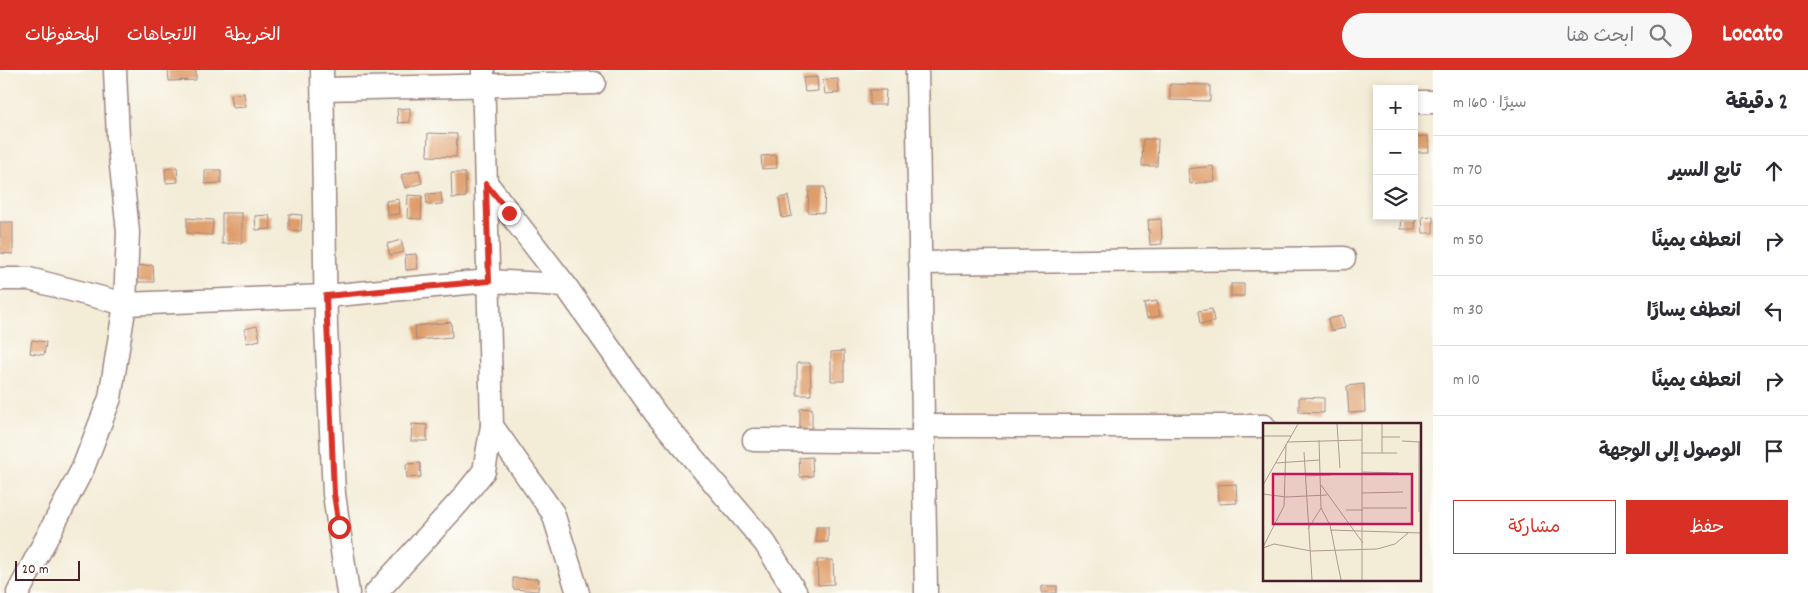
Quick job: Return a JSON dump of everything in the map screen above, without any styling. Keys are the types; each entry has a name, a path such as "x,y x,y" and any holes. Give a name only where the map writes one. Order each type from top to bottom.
{"street":[{"path":"18,593 83,468 110,398 125,304 128,232 118,138 115,70"},
{"path":"917,70 926,593"},
{"path":"376,593 460,501 484,471 492,426 484,78"},
{"path":"348,593 334,494 326,296 322,79 484,78 594,83"},
{"path":"1418,102 1433,102"},
{"path":"486,184 565,285 656,414 765,543 796,593"},
{"path":"920,263 1344,258"},
{"path":"0,279 29,279 125,304 326,296 489,281 565,285"},
{"path":"492,426 553,513 578,593"},
{"path":"754,440 1263,426"}],"building":[{"path":"168,70 196,70 196,80 169,81"},
{"path":"817,77 818,91 805,92 803,78"},
{"path":"838,79 839,93 825,94 823,80"},
{"path":"1170,84 1210,85 1210,101 1170,100"},
{"path":"870,90 886,90 885,105 870,105"},
{"path":"244,93 246,107 232,108 230,95"},
{"path":"410,108 410,122 398,123 397,109"},
{"path":"428,133 457,134 456,157 427,156"},
{"path":"1428,136 1429,152 1418,152 1418,137"},
{"path":"1143,139 1158,139 1157,166 1142,166"},
{"path":"776,155 777,168 762,169 761,156"},
{"path":"1213,166 1215,181 1190,184 1188,169"},
{"path":"177,167 178,182 166,183 165,169"},
{"path":"205,170 221,170 221,183 205,184"},
{"path":"419,170 422,183 405,188 401,175"},
{"path":"451,173 465,173 466,197 452,198"},
{"path":"809,187 825,187 824,213 808,212"},
{"path":"441,193 442,204 427,205 426,194"},
{"path":"408,195 422,196 421,219 407,218"},
{"path":"788,196 792,216 782,218 779,198"},
{"path":"399,199 400,214 387,215 386,201"},
{"path":"222,213 242,213 242,243 222,244"},
{"path":"289,214 302,215 301,231 289,230"},
{"path":"269,215 271,229 256,230 255,216"},
{"path":"1433,216 1433,233 1423,233 1422,217"},
{"path":"187,218 213,220 212,235 187,233"},
{"path":"1161,219 1162,244 1150,245 1148,220"},
{"path":"1402,220 1416,220 1415,229 1401,229"},
{"path":"0,222 13,222 13,254 0,253"},
{"path":"401,240 404,252 390,255 387,244"},
{"path":"416,254 418,269 406,270 405,255"},
{"path":"153,265 154,282 138,282 138,266"},
{"path":"1231,284 1244,284 1244,296 1231,296"},
{"path":"1157,301 1160,316 1147,318 1144,303"},
{"path":"1212,309 1214,322 1200,324 1198,311"},
{"path":"1342,316 1345,328 1331,331 1328,319"},
{"path":"451,322 452,337 416,340 415,326"},
{"path":"257,326 260,340 247,343 244,329"},
{"path":"32,340 46,342 44,355 30,353"},
{"path":"844,351 844,381 831,381 831,352"},
{"path":"797,363 810,363 811,395 797,395"},
{"path":"1364,384 1365,412 1349,413 1347,386"},
{"path":"1299,397 1324,398 1324,413 1299,412"},
{"path":"812,408 812,428 800,428 800,409"},
{"path":"412,424 427,425 427,441 411,441"},
{"path":"812,457 813,476 800,477 799,458"},
{"path":"420,463 421,477 407,478 406,464"},
{"path":"1236,484 1237,503 1219,504 1218,485"},
{"path":"816,527 828,527 828,542 816,542"},
{"path":"817,560 833,560 834,584 818,585"},
{"path":"513,578 539,579 538,591 513,589"},
{"path":"1042,586 1057,586 1057,593 1042,593"}],"route":[{"path":"339,527 334,494 326,296 489,281 486,184 509,213"}]}
